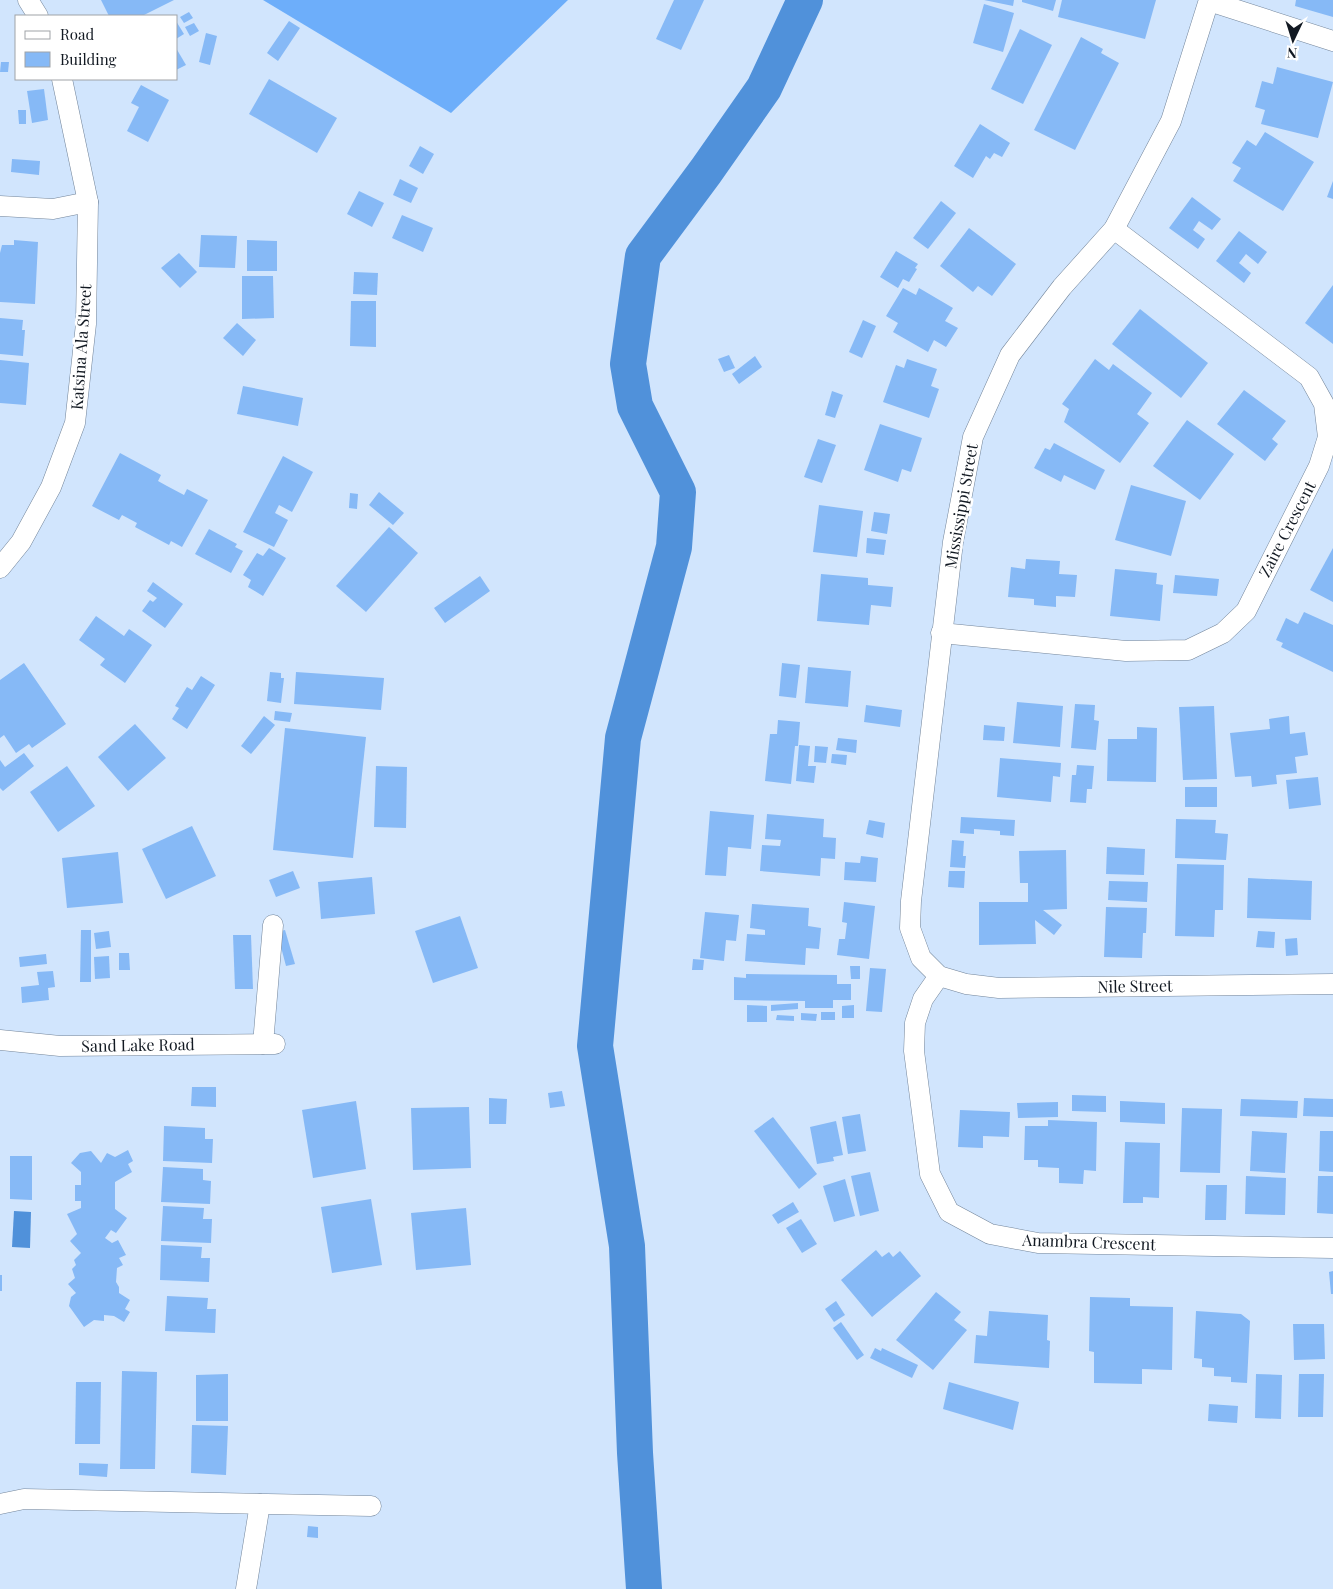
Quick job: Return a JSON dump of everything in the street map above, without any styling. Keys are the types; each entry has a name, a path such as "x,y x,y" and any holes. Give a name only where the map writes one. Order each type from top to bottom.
{"street":[{"path":"28,0 37,15"},
{"path":"1209,0 1333,41"},
{"name":"Mississippi Street","path":"939,976 921,958 910,928 911,901 953,542 973,437 1010,355 1062,287 1114,229 1171,121 1209,0"},
{"name":"Katsina Ala Street","path":"0,568 21,542 51,487 75,423 86,324 88,202 62,80"},
{"path":"0,206 53,209 88,202"},
{"name":"Zaire Crescent","path":"941,633 1126,651 1188,650 1223,633 1246,611 1319,466 1328,437 1324,404 1309,377 1114,229"},
{"name":"Sand Lake Road","path":"0,1040 60,1046 269,1044 273,925"},
{"name":"Nile Street","path":"939,976 966,984 999,988 1333,984"},
{"name":"Anambra Crescent","path":"939,976 923,999 915,1024 914,1051 930,1174 949,1212 990,1234 1038,1243 1333,1248"},
{"path":"0,1504 24,1498 371,1506"},
{"path":"246,1589 260,1504"}],"shaded area":[{"path":"263,0 568,0 451,113"},
{"path":"14,1211 31,1212 30,1248 12,1247"}],"building":[{"path":"101,0 174,0 144,15 108,15"},
{"path":"674,0 704,0 681,50 656,39"},
{"path":"984,0 1014,0 1013,6"},
{"path":"1022,0 1056,0 1053,11 1022,2"},
{"path":"1062,0 1156,0 1145,39 1058,17"},
{"path":"1296,0 1333,0 1333,17 1295,6"},
{"path":"984,4 1014,13 1003,52 973,43"},
{"path":"189,12 193,18 184,23 180,17"},
{"path":"289,21 300,28 278,61 267,53"},
{"path":"194,23 199,31 190,36 185,27"},
{"path":"178,24 184,34 178,38"},
{"path":"1020,29 1052,45 1023,104 991,89"},
{"path":"206,33 217,36 210,65 199,62"},
{"path":"1081,37 1103,49 1101,53 1119,63 1075,150 1034,130"},
{"path":"178,51 186,65 178,69"},
{"path":"1,62 9,62 8,72 0,72"},
{"path":"1277,67 1333,82 1318,138 1261,124 1265,110 1255,107 1262,81 1273,84"},
{"path":"269,79 337,118 317,153 249,114"},
{"path":"141,85 169,100 148,142 127,131 139,107 131,103"},
{"path":"44,89 48,120 32,123 27,91"},
{"path":"18,110 26,110 26,124 19,124"},
{"path":"980,124 1010,143 1002,157 994,153 990,159 986,156 973,178 954,166"},
{"path":"1265,132 1314,162 1283,211 1233,181 1241,168 1232,163 1247,140 1256,146"},
{"path":"420,146 434,154 423,174 409,166"},
{"path":"12,159 40,161 39,175 11,172"},
{"path":"400,179 418,188 411,203 393,195"},
{"path":"1333,181 1333,199 1327,197"},
{"path":"359,191 384,203 372,227 347,214"},
{"path":"1192,197 1221,219 1212,230 1199,221 1193,230 1205,239 1198,249 1169,228"},
{"path":"941,201 956,213 928,249 913,238"},
{"path":"402,215 433,228 423,252 392,238"},
{"path":"969,228 1016,264 992,296 978,286 973,292 940,266"},
{"path":"1239,231 1267,252 1258,264 1246,254 1239,263 1251,273 1244,283 1216,261"},
{"path":"201,235 237,236 235,268 199,267"},
{"path":"14,240 38,242 35,304 0,302 0,253 2,245 14,245"},
{"path":"247,240 277,241 277,271 247,271"},
{"path":"896,251 918,264 909,282 903,279 898,288 880,277"},
{"path":"179,253 197,272 180,288 161,268"},
{"path":"354,272 378,273 377,295 353,294"},
{"path":"242,276 273,276 274,318 242,319"},
{"path":"1333,285 1333,344 1305,323"},
{"path":"903,288 916,295 919,288 953,308 945,321 958,328 946,347 934,340 928,352 893,332 898,323 886,316"},
{"path":"351,301 376,301 376,347 350,346"},
{"path":"1140,309 1208,363 1181,398 1112,344"},
{"path":"0,318 23,320 22,330 25,330 23,356 0,354"},
{"path":"863,320 876,326 862,358 849,352"},
{"path":"237,323 256,340 243,356 223,338"},
{"path":"729,355 735,368 724,372 718,359"},
{"path":"755,356 762,367 739,384 732,374"},
{"path":"907,359 937,369 931,386 939,389 929,418 883,402 896,365 904,368"},
{"path":"1095,359 1109,370 1113,364 1152,393 1137,414 1149,423 1120,463 1064,422 1069,409 1062,404"},
{"path":"0,360 29,363 26,405 0,403"},
{"path":"243,386 303,398 298,426 237,414"},
{"path":"1244,390 1286,421 1272,439 1278,444 1265,461 1217,424"},
{"path":"832,391 843,395 835,418 825,415"},
{"path":"1187,420 1234,454 1200,500 1153,466"},
{"path":"880,424 922,438 911,472 902,469 898,482 864,470"},
{"path":"818,439 836,445 822,483 804,477"},
{"path":"1054,443 1105,470 1095,490 1064,475 1061,482 1034,468 1045,448 1050,450"},
{"path":"120,453 161,475 158,481 167,486 184,495 187,489 208,500 182,547 171,541 169,545 135,527 137,523 122,515 119,520 92,506"},
{"path":"283,456 313,472 292,512 279,505 275,513 288,520 274,547 243,532"},
{"path":"1131,485 1186,501 1171,556 1115,540"},
{"path":"379,492 404,513 393,525 369,505"},
{"path":"350,493 358,494 357,509 349,508"},
{"path":"819,505 863,511 857,557 813,552"},
{"path":"874,512 890,514 887,534 871,531"},
{"path":"389,527 418,553 366,612 336,586"},
{"path":"209,529 237,544 235,547 243,551 231,573 195,554"},
{"path":"867,538 886,540 884,555 866,553"},
{"path":"269,548 286,558 263,596 248,587 251,580 243,575 257,553 263,556"},
{"path":"1333,548 1333,602 1310,590"},
{"path":"1026,559 1060,561 1059,574 1077,575 1075,597 1056,596 1056,607 1034,605 1034,599 1008,597 1011,567 1025,569"},
{"path":"1115,569 1157,573 1156,584 1163,585 1160,621 1110,616"},
{"path":"821,574 868,578 868,585 893,587 891,607 871,605 869,625 817,621"},
{"path":"1175,575 1219,579 1217,596 1173,593"},
{"path":"480,576 490,591 445,623 434,608"},
{"path":"153,582 183,604 165,628 142,611 150,600 153,602 157,598 147,591"},
{"path":"1304,612 1333,625 1333,672 1281,647 1283,643 1276,640 1286,618 1298,624"},
{"path":"96,616 124,636 129,629 152,645 125,683 100,665 105,659 79,640"},
{"path":"24,663 66,724 32,748 29,744 16,753 4,735 0,738 0,680"},
{"path":"782,663 800,665 796,698 779,696"},
{"path":"808,667 851,671 848,707 805,703"},
{"path":"270,672 281,673 281,678 284,678 281,703 267,701"},
{"path":"296,672 384,678 381,710 294,704"},
{"path":"201,676 215,685 187,729 172,719 179,708 175,706 187,687 192,690"},
{"path":"1017,702 1063,706 1060,747 1013,743"},
{"path":"1075,704 1095,705 1094,720 1099,721 1096,750 1071,748"},
{"path":"866,705 902,710 900,727 864,722"},
{"path":"1214,706 1217,779 1183,780 1179,707"},
{"path":"275,711 292,713 290,722 274,720"},
{"path":"264,716 275,725 251,754 241,746"},
{"path":"1289,716 1290,734 1305,732 1308,755 1295,757 1297,773 1276,775 1277,784 1252,787 1251,776 1235,777 1230,733 1270,729 1269,719"},
{"path":"778,720 800,722 798,746 795,746 791,784 765,781 770,734 777,734"},
{"path":"135,724 166,758 128,791 98,757"},
{"path":"984,725 1005,727 1004,741 983,740"},
{"path":"1137,727 1157,728 1156,782 1107,781 1108,739 1137,739"},
{"path":"285,728 366,737 353,858 273,850"},
{"path":"838,738 857,740 856,753 836,750"},
{"path":"799,745 810,746 808,766 816,766 814,783 796,781"},
{"path":"815,746 828,747 826,763 814,762"},
{"path":"24,753 34,766 3,791 0,788 0,760 5,767"},
{"path":"832,754 847,755 846,765 831,763"},
{"path":"1000,758 1061,763 1060,777 1053,776 1051,802 997,797"},
{"path":"1077,765 1094,766 1092,789 1087,789 1086,803 1070,802 1072,775 1076,775"},
{"path":"67,766 95,806 58,832 30,792"},
{"path":"376,766 407,767 406,828 374,827"},
{"path":"1318,777 1321,805 1289,809 1286,780"},
{"path":"1185,787 1217,787 1217,807 1185,807"},
{"path":"710,811 754,815 751,849 728,847 726,876 705,875"},
{"path":"767,814 824,819 823,837 836,838 835,859 821,858 820,876 760,871 762,845 780,846 781,840 765,839"},
{"path":"961,817 1015,820 1014,836 1000,835 1000,831 974,829 974,834 960,833"},
{"path":"1176,819 1216,820 1215,833 1228,834 1226,860 1175,858"},
{"path":"869,820 885,823 883,838 866,834"},
{"path":"192,826 216,876 166,899 142,849"},
{"path":"952,840 964,841 963,856 966,856 965,868 950,867"},
{"path":"1107,847 1145,849 1144,875 1106,874"},
{"path":"1066,850 1067,909 1043,910 1062,925 1054,935 1035,920 1036,944 979,945 979,902 1028,902 1028,883 1020,883 1019,851"},
{"path":"118,852 123,903 67,908 62,858"},
{"path":"861,856 878,858 876,882 844,880 845,862 860,863"},
{"path":"1177,864 1224,865 1223,910 1215,910 1214,937 1175,936"},
{"path":"293,871 300,888 276,897 269,880"},
{"path":"949,871 965,871 964,888 948,887"},
{"path":"372,877 375,914 321,919 318,882"},
{"path":"1248,878 1312,881 1311,920 1247,918"},
{"path":"1109,881 1148,882 1147,902 1108,900"},
{"path":"844,902 875,906 869,959 837,955 839,939 845,939 847,923 842,922"},
{"path":"752,904 809,908 808,926 821,928 819,949 806,948 805,965 745,961 747,934 765,935 765,930 750,928"},
{"path":"1106,907 1147,908 1142,958 1104,957"},
{"path":"705,912 739,915 736,941 726,940 724,961 700,958"},
{"path":"460,916 478,968 433,983 415,931"},
{"path":"81,930 91,930 91,982 80,982"},
{"path":"285,930 295,964 286,966 277,932"},
{"path":"109,931 111,947 96,949 94,933"},
{"path":"1258,931 1275,932 1274,948 1256,947"},
{"path":"233,935 251,935 253,989 235,989"},
{"path":"1297,938 1298,955 1286,956 1285,939"},
{"path":"119,953 129,953 130,970 119,970"},
{"path":"46,954 47,964 20,967 19,957"},
{"path":"109,956 110,978 95,979 94,957"},
{"path":"693,959 704,960 703,970 692,970"},
{"path":"850,966 860,966 860,979 851,979"},
{"path":"870,968 886,969 882,1012 866,1011"},
{"path":"53,971 55,987 48,988 49,1000 22,1003 21,987 39,985 37,972"},
{"path":"746,974 837,975 837,984 851,984 851,1000 833,1000 833,1008 805,1008 805,1001 734,1000 734,977 746,978"},
{"path":"798,1003 798,1009 771,1011 771,1005"},
{"path":"747,1005 767,1006 767,1022 747,1022"},
{"path":"854,1005 854,1018 842,1018 842,1006"},
{"path":"821,1012 835,1012 835,1020 821,1020"},
{"path":"801,1013 817,1014 816,1021 801,1020"},
{"path":"777,1015 794,1016 794,1021 776,1020"},
{"path":"192,1087 216,1087 216,1107 191,1106"},
{"path":"562,1091 565,1106 550,1108 548,1093"},
{"path":"1072,1095 1106,1096 1106,1112 1072,1111"},
{"path":"489,1098 507,1099 506,1124 489,1124"},
{"path":"1304,1098 1333,1099 1333,1117 1303,1116"},
{"path":"1241,1099 1298,1101 1297,1118 1240,1116"},
{"path":"356,1101 366,1169 313,1178 302,1110"},
{"path":"1120,1101 1165,1103 1165,1124 1120,1122"},
{"path":"1058,1102 1058,1117 1018,1118 1017,1103"},
{"path":"469,1107 471,1168 413,1170 411,1108"},
{"path":"1182,1108 1222,1109 1220,1173 1180,1172"},
{"path":"960,1110 1010,1112 1009,1137 983,1136 983,1148 958,1147"},
{"path":"860,1114 866,1151 848,1154 842,1117"},
{"path":"773,1117 817,1174 799,1189 754,1131"},
{"path":"1048,1120 1097,1122 1096,1171 1084,1170 1083,1184 1059,1183 1059,1168 1038,1167 1038,1160 1024,1160 1025,1126 1048,1126"},
{"path":"836,1121 843,1155 833,1157 834,1161 817,1164 810,1127"},
{"path":"164,1126 205,1128 205,1139 213,1139 212,1163 163,1161"},
{"path":"1252,1131 1287,1133 1285,1173 1250,1171"},
{"path":"1320,1131 1333,1131 1333,1172 1319,1171"},
{"path":"1125,1142 1160,1143 1159,1198 1143,1197 1143,1203 1123,1203"},
{"path":"128,1150 133,1161 128,1164 132,1172 115,1182 115,1209 127,1218 116,1233 111,1230 105,1238 112,1243 118,1240 126,1255 119,1258 123,1265 117,1268 116,1282 119,1287 119,1293 130,1300 125,1309 130,1312 124,1322 114,1316 104,1315 104,1321 94,1320 84,1327 69,1306 71,1297 76,1293 68,1284 75,1278 72,1269 76,1265 74,1260 81,1253 70,1241 77,1234 67,1214 81,1208 81,1201 75,1201 75,1185 81,1185 81,1172 71,1163 80,1153 91,1151 101,1163 107,1153 115,1157"},
{"path":"10,1156 32,1156 32,1200 10,1199"},
{"path":"163,1167 203,1169 203,1180 211,1181 210,1204 161,1202"},
{"path":"870,1172 879,1211 860,1216 851,1176"},
{"path":"1246,1176 1286,1178 1285,1215 1245,1214"},
{"path":"1318,1176 1333,1176 1333,1214 1317,1213"},
{"path":"845,1179 855,1216 834,1222 823,1186"},
{"path":"1206,1185 1227,1185 1226,1220 1205,1220"},
{"path":"371,1199 382,1265 332,1273 321,1207"},
{"path":"793,1202 799,1212 778,1224 772,1215"},
{"path":"163,1206 204,1208 203,1219 212,1219 211,1243 161,1241"},
{"path":"466,1208 471,1265 416,1270 411,1213"},
{"path":"801,1219 817,1244 802,1253 786,1228"},
{"path":"161,1245 202,1247 201,1258 210,1258 209,1282 160,1280"},
{"path":"876,1250 882,1257 889,1252 893,1257 900,1251 921,1276 872,1317 841,1280"},
{"path":"1333,1271 1333,1294 1331,1294 1329,1272"},
{"path":"0,1275 2,1275 2,1291 0,1291"},
{"path":"936,1292 961,1312 954,1320 967,1330 933,1370 896,1340"},
{"path":"167,1296 208,1298 207,1309 216,1309 215,1333 165,1331"},
{"path":"1090,1297 1130,1298 1130,1306 1173,1307 1172,1370 1142,1369 1142,1384 1094,1383 1094,1352 1089,1351"},
{"path":"836,1301 845,1315 834,1322 825,1309"},
{"path":"989,1311 1048,1315 1047,1340 1050,1341 1049,1368 974,1363 976,1335 987,1336"},
{"path":"1196,1311 1241,1314 1250,1321 1247,1383 1231,1382 1231,1377 1214,1376 1214,1368 1202,1367 1202,1359 1194,1358"},
{"path":"841,1322 864,1355 857,1360 833,1328"},
{"path":"1293,1324 1324,1324 1325,1359 1294,1360"},
{"path":"875,1348 881,1351 882,1348 918,1365 912,1378 870,1358"},
{"path":"122,1371 157,1372 155,1469 120,1469"},
{"path":"228,1374 228,1421 196,1421 196,1375"},
{"path":"1256,1374 1282,1375 1281,1419 1255,1418"},
{"path":"1299,1374 1324,1374 1323,1417 1298,1417"},
{"path":"76,1382 101,1382 100,1444 75,1444"},
{"path":"949,1382 1019,1402 1013,1430 943,1409"},
{"path":"1209,1404 1238,1406 1237,1423 1208,1421"},
{"path":"192,1425 228,1426 226,1475 191,1473"},
{"path":"79,1463 108,1464 107,1477 79,1475"},
{"path":"308,1526 318,1527 318,1538 307,1537"}],"waterway":[{"path":"644,1589 635,1453 627,1246 595,1046 623,738 674,547 678,492 635,406 628,364 643,256 764,88 805,0"}]}
